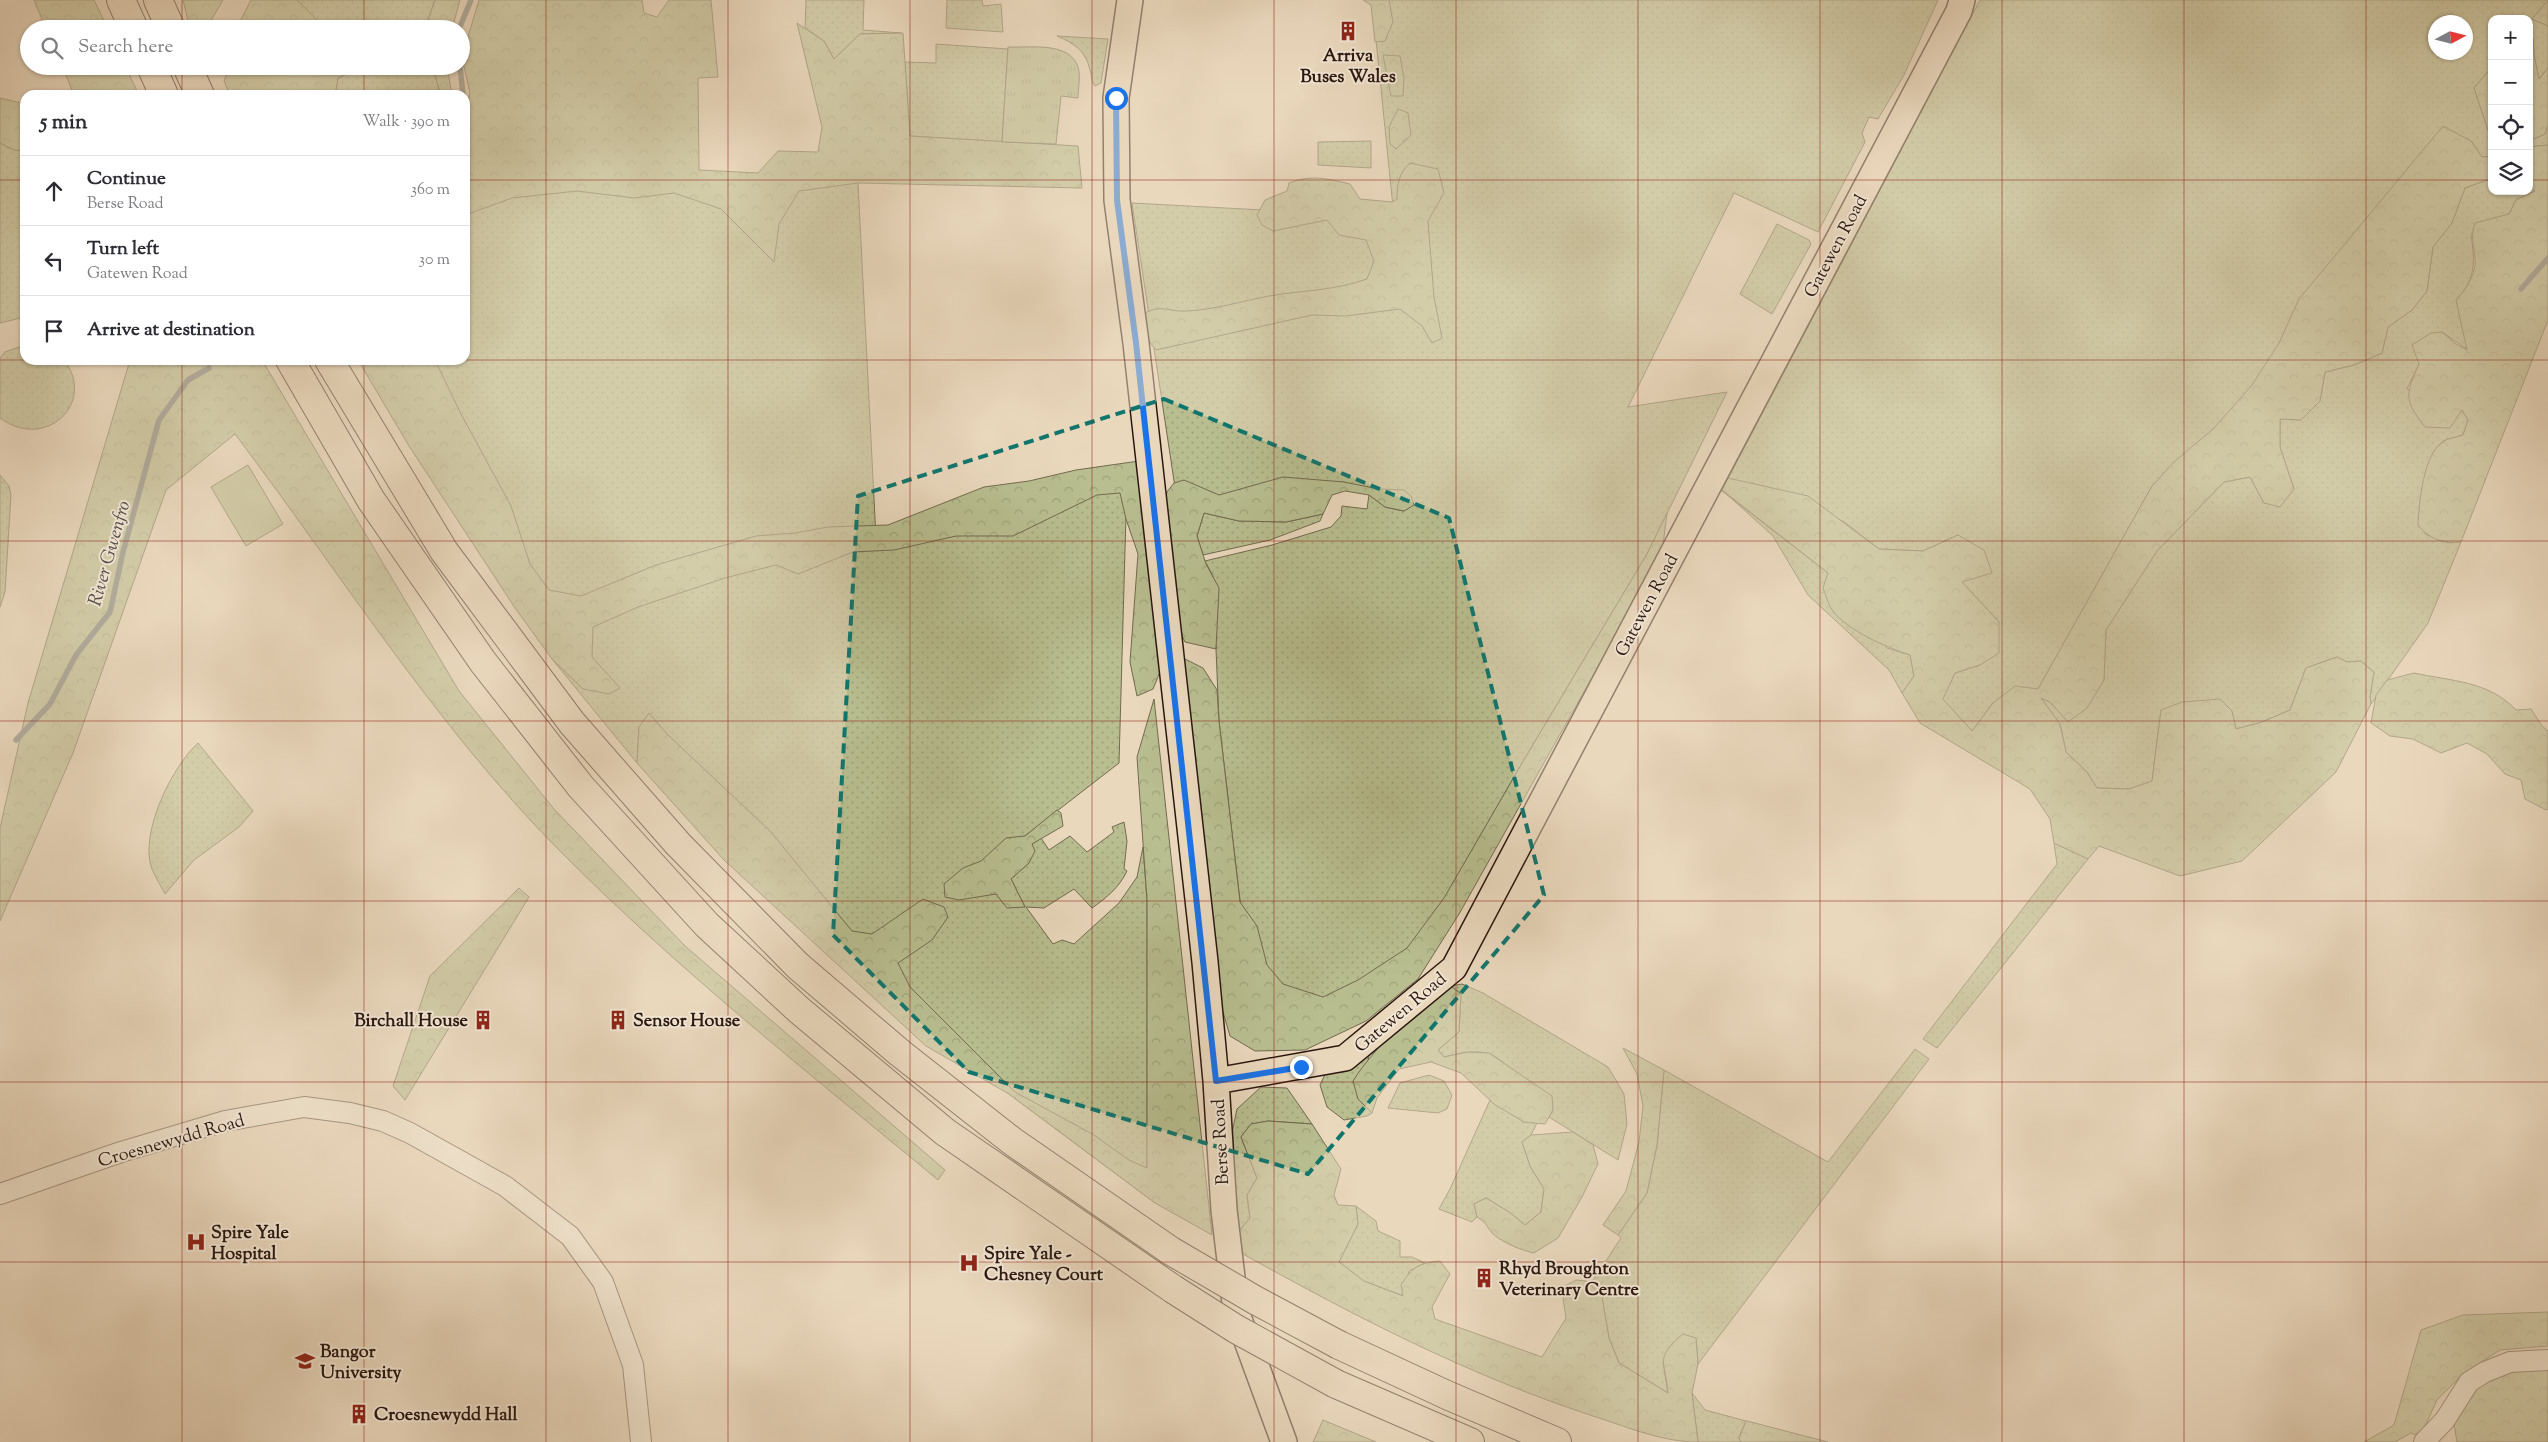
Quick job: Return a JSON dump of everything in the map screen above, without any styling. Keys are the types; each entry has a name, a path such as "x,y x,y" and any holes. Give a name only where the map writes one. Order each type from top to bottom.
{"highway":[{"path":"121,0 130,20"},
{"path":"191,75 198,90"},
{"path":"293,365 371,500 483,662 581,786 707,925 799,1010 945,1132 1172,1289 1236,1329 1336,1384 1470,1442"},
{"path":"332,365 444,551 572,723 678,844 798,966 900,1054 1012,1141 1171,1251 1255,1300 1339,1345 1449,1396 1558,1442"}],"main road":[{"name":"Berse Road","path":"1130,0 1116,98 1117,200 1138,353 1216,1081 1224,1210 1236,1311 1284,1442"},
{"name":"Gatewen Road","path":"1216,1081 1345,1058 1454,968 1954,20 1962,0"}],"street":[{"name":"Croesnewydd Road","path":"0,1194 121,1152 224,1121 304,1107 350,1113 383,1122 418,1137 505,1186 570,1236 603,1282 633,1365 640,1442"},
{"path":"2424,1442 2445,1420 2469,1382 2485,1372 2510,1362 2548,1360"},
{"path":"2445,1420 2448,1442"}],"highlighted area":[{"path":"1164,399 1449,518 1544,895 1308,1174 969,1072 833,935 858,496"}],"green space":[{"path":"34,0 94,0 104,20 42,20"},
{"path":"183,0 223,0 211,20 188,20"},
{"path":"251,0 297,0 317,20 241,20"},
{"path":"297,0 435,0 428,20 317,20"},
{"path":"435,0 460,0 454,20 428,20"},
{"path":"479,0 642,0 644,13 657,17 669,0 711,0 718,77 698,78 699,170 758,173 778,151 818,152 822,127 797,23 824,41 834,59 860,34 903,33 910,136 1078,146 1082,188 858,183 799,191 779,224 774,262 721,209 674,193 634,198 577,191 512,198 470,213 470,90 466,75 470,75 470,30"},
{"path":"806,0 864,0 863,30 901,33 860,34 834,59 824,41 805,28"},
{"path":"947,0 982,0 983,6 1001,4 1003,32 946,28"},
{"path":"1363,0 1389,0 1393,22 1385,41 1375,42 1371,5"},
{"path":"1372,0 1938,0 1904,75 1878,119 1869,117 1862,133 1865,142 1818,232 1734,193 1628,407 1727,392 1647,554 1525,758 1416,948 1329,1007 1249,977 1219,721 1213,576 1205,561 1272,545 1331,527 1341,516 1342,506 1367,509 1369,495 1385,507 1403,511 1409,508 1344,482 1178,507 1132,203 1394,217"},
{"path":"1980,0 2548,0 2533,18 2533,15 2488,15 2488,72 2474,88 2488,130 2488,156 2482,157 2471,141 2280,370 2152,486 2038,689 1993,703 1972,731 1942,699 1955,673 1980,665 1999,622 1962,582 1958,535 1923,551 1879,549 1843,521 1722,490"},
{"path":"2548,0 2548,26 2533,18"},
{"path":"2533,19 2548,26 2548,68 2539,79 2534,55"},
{"path":"1057,36 1108,39 1101,83 1095,86 1086,58 1078,48"},
{"path":"2533,38 2539,79 2548,68 2548,124 2545,134 2533,139"},
{"path":"936,44 1008,49 1002,142 910,136 905,62 936,63"},
{"path":"1008,47 1037,47 1058,50 1067,53 1074,59 1078,67 1078,98 1061,96 1056,144 1002,142"},
{"path":"1383,55 1400,56 1404,78 1403,96 1391,96"},
{"path":"2488,72 2488,130 2474,88"},
{"path":"66,75 129,75 137,90 72,90"},
{"path":"226,75 344,75 338,78 336,90 228,90 224,81"},
{"path":"344,75 435,75 439,90 336,90 338,78"},
{"path":"435,75 449,75 451,90 439,90"},
{"path":"0,98 20,103 20,151 14,150 0,143"},
{"path":"1398,109 1408,113 1411,135 1396,149 1390,144 1389,127"},
{"path":"2548,124 2548,145 2533,147 2533,139 2545,134"},
{"path":"2443,126 2471,141 2482,157 2488,156 2488,179 2465,188 2452,223 2433,247 2427,291 2412,310 2388,327 2382,353 2354,365 2325,372 2320,401 2301,420 2280,419 2280,447 2294,489 2280,507 2264,503 2250,477 2224,482 2157,551 2106,630 2104,680 2087,708 2068,722 2050,702 2041,698 2060,724 2066,752 2087,772 2097,788 2129,789 2152,781 2161,710 2182,702 2220,699 2232,711 2236,729 2262,722 2290,710 2306,668 2337,657 2347,662 2361,661 2374,672 2370,697 2371,704 2336,772 2242,861 2180,876 2099,846 2088,859 2054,843 2050,819 2030,789 1920,723 1902,693 1914,676 1910,655 1868,637 1839,618 1832,610 1823,588 1828,573 1722,490 1728,478 1808,496 1879,549 1923,551 1958,535 1984,550 1992,573 1962,582 1999,622 1999,653 1980,665 1955,673 1943,699 1972,731 1993,703 2015,686 2038,689 2152,486 2174,462 2214,428 2252,385 2279,343 2299,299"},
{"path":"1371,141 1371,168 1318,165 1318,142"},
{"path":"0,143 14,150 20,151 20,318 0,323"},
{"path":"2548,145 2548,320 2461,542 2437,540 2418,525 2427,467 2437,447 2446,440 2463,435 2468,420 2462,410 2450,428 2425,427 2418,418 2409,397 2411,383 2419,364 2412,345 2431,333 2442,332 2456,344 2467,350 2456,300 2468,284 2474,270 2473,229 2475,223 2509,214 2516,200 2527,195 2533,195 2535,191 2533,189 2533,147"},
{"path":"1410,163 1438,169 1444,193 1428,221 1434,297 1442,338 1432,343 1422,326 1400,309 1345,316 1312,315 1156,350 1153,346 1146,333 1145,323 1145,313 1151,310 1186,311 1207,309 1269,296 1342,286 1367,279 1374,261 1366,240 1339,235 1327,220 1273,231 1262,225 1257,215 1265,200 1287,191 1289,183 1312,178 1350,184 1360,199 1392,202 1397,199 1399,179"},
{"path":"598,172 858,183 876,538 1127,479 1119,763 977,873 1025,907 1011,879 1029,863 1032,844 1041,838 1049,850 1070,836 1087,852 1114,832 1112,827 1124,822 1127,841 1124,869 1127,871 1116,888 1107,896 1092,908 1074,889 1044,908 1026,907 1053,944 1062,940 1074,944 1119,903 1137,877 1143,847 1147,900 1147,1174 1155,1203 935,1039 639,727 637,763 552,659 583,689 405,365 470,365 470,195"},
{"path":"2488,179 2488,195 2527,195 2516,200 2509,214 2471,234 2473,269 2468,284 2457,300 2468,350 2442,332 2419,364 2407,389 2462,410 2468,420 2463,435 2443,441 2425,534 2448,543 2461,542 2428,623 2371,704 2370,697 2374,672 2361,661 2347,662 2337,657 2306,668 2290,710 2262,722 2236,729 2232,711 2161,710 2152,781 2129,789 2097,788 2087,772 2066,752 2060,724 2040,697 2050,702 2068,722 2104,680 2106,630 2157,551 2224,482 2250,477 2264,503 2294,489 2280,447 2280,419 2301,420 2320,401 2325,372 2354,365 2382,353 2388,327 2412,310 2427,291 2433,247 2452,223 2465,188"},
{"path":"1777,224 1809,240 1811,244 1772,314 1740,294"},
{"path":"20,347 20,365 67,365 73,376 74,392 70,406 62,418 49,426 34,429 17,427 0,418 0,358 5,352"},
{"path":"129,365 265,365 459,691 554,809 685,946 945,1170 938,1180 744,1020 650,937 559,850 471,752 430,700 390,648 235,434 166,490 73,753 0,921 0,828 28,703"},
{"path":"361,365 437,365 461,414 511,506 530,564 549,590 581,596 656,565 756,536 795,533 828,527 888,525 984,487 1029,481 1076,470 1146,460 1166,657 1153,689 1137,696 1130,662 1138,554 1126,519 1120,493 1097,495 1013,536 956,536 894,550 853,552 798,574 776,565 725,578 638,607 593,627 592,657 620,688 609,694 583,689 552,659 515,608 409,446"},
{"path":"248,465 283,524 246,546 211,487"},
{"path":"0,475 9,486 11,495 5,592 0,607"},
{"path":"1283,477 1344,482 1379,489 1404,490 1411,496 1414,505 1404,511 1385,507 1369,495 1345,491 1332,495 1323,514 1286,522 1239,521 1204,513 1197,536 1206,564 1219,588 1216,649 1185,642 1175,620 1162,518 1167,492 1174,483 1184,480 1219,495"},
{"path":"1730,497 1828,573 1887,648 1910,655 1914,676 1902,693 1889,670 1808,595 1773,536"},
{"path":"1204,513 1239,521 1286,522 1323,514 1320,521 1270,540 1203,555 1197,536"},
{"path":"1667,513 1662,553 1459,914 1418,979 1366,1021 1305,1050 1255,1051 1230,1036 1219,998 1183,658 1203,668 1217,690 1240,902 1257,926 1267,965 1283,984 1323,997 1358,980 1407,948 1444,898 1647,554"},
{"path":"2414,673 2482,688 2505,700 2516,710 2531,709 2542,726 2548,731 2548,809 2546,810 2525,799 2521,780 2505,774 2487,754 2467,743 2441,753 2413,739 2390,736 2371,723 2376,695 2387,680"},
{"path":"1154,699 1212,1235 1155,1203 1009,1094 926,1046 724,860 637,763 639,727 649,713 668,735 770,831 852,931 872,934 923,899 944,907 948,917 932,940 898,963 910,987 1015,1092 1094,1135 1129,1160 1147,1168 1147,900 1137,757"},
{"path":"198,743 253,811 239,827 194,860 165,894 150,862 151,832 155,815 170,782 188,754"},
{"path":"1057,810 1061,813 1063,826 1032,844 1035,851 1029,863 1011,879 1025,907 1007,908 996,894 959,900 945,897 944,884 963,868 981,861 1006,838 1025,836"},
{"path":"2054,843 2088,859 1937,1048 1923,1039 2057,864"},
{"path":"519,888 529,897 405,1100 393,1086 430,976"},
{"path":"1462,984 1483,993 1608,1067 1624,1094 1627,1124 1618,1160 1549,1117 1553,1110 1511,1069 1494,1056 1476,1052 1444,1057 1438,1050 1459,1032 1461,994 1451,986"},
{"path":"1451,986 1461,994 1459,1032 1438,1050 1444,1057 1467,1052 1489,1053 1552,1096 1553,1110 1545,1124 1524,1122 1494,1104 1461,1073 1431,1062 1399,1069 1377,1098 1372,1113 1358,1099 1353,1081 1373,1054 1410,1017"},
{"path":"1393,1035 1369,1056 1358,1099 1372,1113 1367,1116 1344,1120 1327,1107 1320,1085 1329,1066 1359,1056"},
{"path":"1623,1048 1664,1070 1657,1145 1647,1193 1618,1235 1603,1225 1626,1191 1639,1142 1643,1106 1637,1074"},
{"path":"1915,1049 1929,1059 1698,1364 1696,1338 1663,1363 1668,1393 1619,1363 1609,1338 1602,1298 1590,1285 1621,1238 1618,1235 1647,1193 1657,1145 1664,1070 1828,1162"},
{"path":"1429,1075 1444,1081 1452,1095 1447,1109 1438,1113 1388,1108 1400,1083"},
{"path":"1261,1087 1287,1088 1312,1124 1268,1121 1251,1124 1241,1137 1257,1178 1247,1195 1250,1218 1239,1231 1232,1133 1237,1109"},
{"path":"1490,1100 1524,1122 1537,1123 1531,1135 1522,1142 1530,1166 1544,1189 1541,1212 1525,1225 1509,1212 1486,1198 1474,1204 1477,1217 1472,1222 1439,1209"},
{"path":"1268,1121 1312,1124 1341,1169 1334,1195 1338,1205 1356,1206 1358,1224 1339,1262 1364,1281 1403,1296 1401,1285 1413,1270 1427,1263 1440,1261 1450,1274 1432,1307 1435,1319 1542,1357 1566,1318 1563,1299 1565,1286 1576,1280 1587,1281 1602,1297 1609,1338 1619,1363 1668,1393 1664,1361 1668,1349 1683,1334 1696,1338 1698,1364 1692,1393 1698,1442 1672,1440 1647,1434 1549,1401 1504,1383 1372,1323 1243,1254 1239,1231 1250,1218 1247,1195 1257,1178 1241,1137 1251,1124"},
{"path":"1573,1132 1593,1145 1598,1164 1582,1197 1558,1238 1534,1253 1512,1246 1493,1234 1485,1223 1477,1217 1474,1204 1486,1198 1509,1212 1525,1225 1541,1212 1544,1189 1530,1166 1522,1142 1531,1135"},
{"path":"1356,1206 1376,1221 1378,1231 1400,1241 1400,1257 1412,1257 1425,1263 1409,1271 1404,1296 1363,1281 1339,1262 1358,1224"},
{"path":"2548,1312 2548,1346 2500,1350 2463,1374 2437,1400 2420,1437 2411,1433 2395,1442 2364,1442 2394,1425 2421,1330 2463,1315"},
{"path":"2548,1368 2548,1442 2457,1442 2454,1424 2482,1381 2517,1370"},
{"path":"1692,1393 1705,1410 1746,1421 1739,1437 1741,1442 1698,1442"},
{"path":"1323,1420 1376,1442 1313,1442"},
{"path":"1746,1421 1828,1442 1741,1442 1739,1438"}],"waterway":[{"name":"River Gwenfro","path":"463,20 471,0"},
{"name":"River Gwenfro","path":"461,75 462,90"},
{"path":"2521,289 2548,258"},
{"name":"River Gwenfro","path":"16,740 50,704 76,655 110,612 123,552 159,420 188,380 209,368"}],"place":[{"name":"Arriva Buses Wales","path":"1348,31"},
{"name":"Birchall House","path":"483,1020"},
{"name":"Sensor House","path":"618,1020"},
{"name":"Spire Yale Hospital","path":"196,1242"},
{"name":"Spire Yale - Chesney Court","path":"969,1263"},
{"name":"Rhyd Broughton Veterinary Centre","path":"1484,1278"},
{"name":"Bangor University","path":"305,1361"},
{"name":"Croesnewydd Hall","path":"359,1414"}],"route":[{"path":"1116,98 1117,200 1136,343 1205,962 1216,1081 1301,1067"}]}
